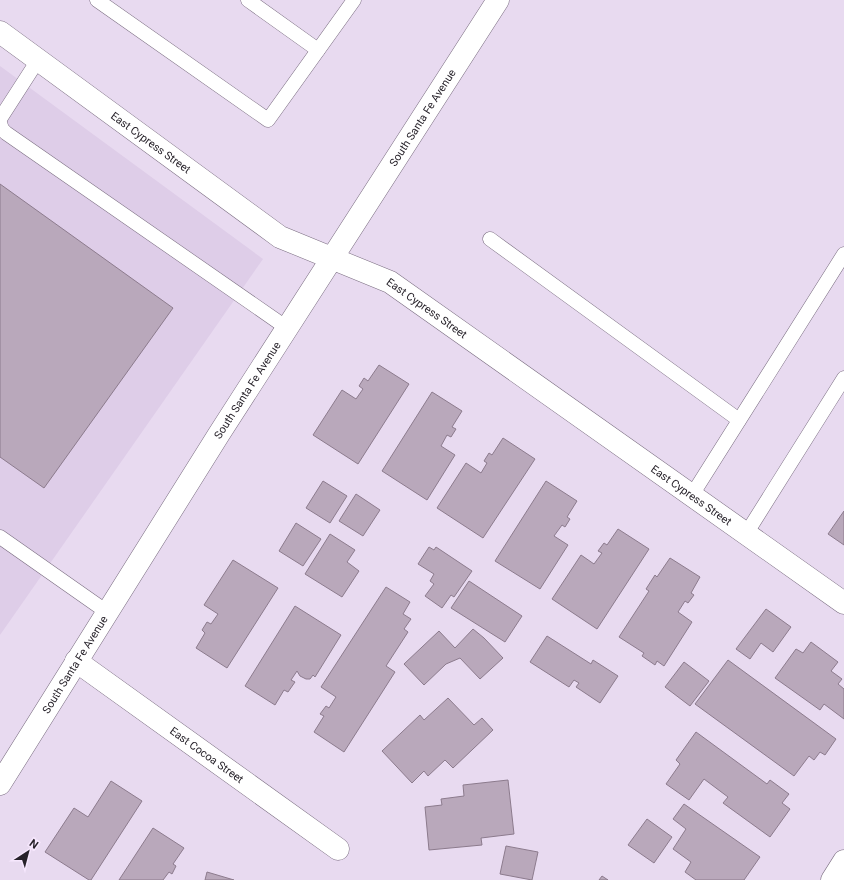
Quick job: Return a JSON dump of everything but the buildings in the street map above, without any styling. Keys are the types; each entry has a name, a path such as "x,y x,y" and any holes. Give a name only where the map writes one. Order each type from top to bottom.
{"street":[{"name":"South Santa Fe Avenue","path":"0,784 287,328 498,0"},
{"name":"East Cypress Street","path":"0,32 280,237 390,282 844,603"},
{"name":"East Cocoa Street","path":"76,661 338,849"},
{"path":"832,880 844,861"}],"lane":[{"path":"97,0 268,120 354,0"},
{"path":"248,0 318,50"},
{"path":"0,119 38,60"},
{"path":"0,123 2,129 6,133 287,328"},
{"path":"490,239 739,420"},
{"path":"692,495 844,254"},
{"path":"746,534 844,378"},
{"path":"0,537 107,612"}],"shaded area":[{"path":"0,66 263,259 0,635"}]}
